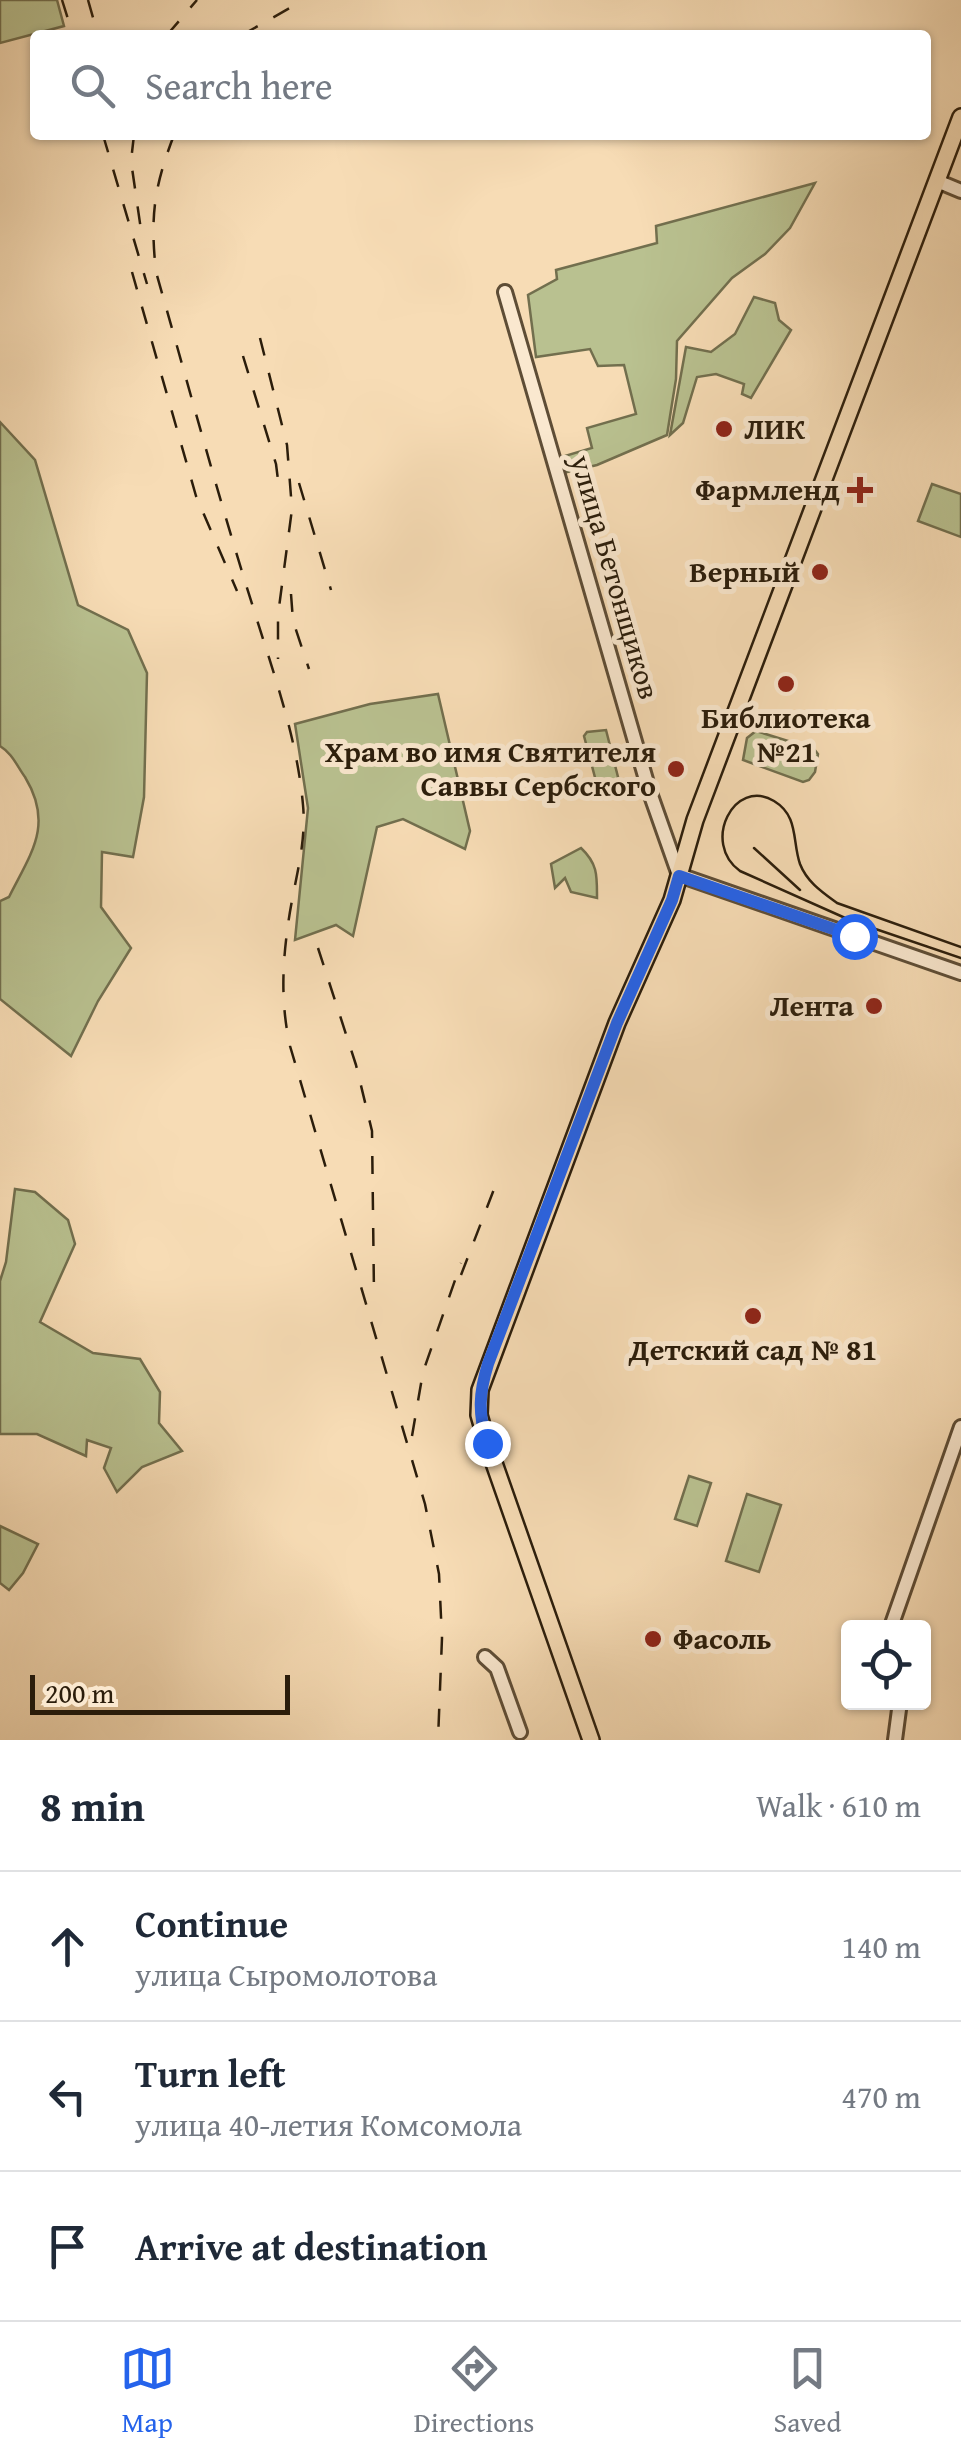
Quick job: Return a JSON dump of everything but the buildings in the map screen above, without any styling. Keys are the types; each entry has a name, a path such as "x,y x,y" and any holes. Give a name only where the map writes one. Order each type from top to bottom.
{"main road":[{"path":"591,1740 487,1443 479,1416 480,1390 617,1023 672,900 708,785 961,117"}],"street":[{"path":"937,181 961,191"},
{"name":"улица Бетонщиков","path":"504,292 649,790 679,876"},
{"path":"679,876 961,973"},
{"path":"893,1620 961,1428"},
{"path":"485,1657 497,1668 520,1732"},
{"path":"895,1740 899,1710"}],"green space":[{"path":"0,0 57,0 64,26 30,30 30,35 0,43"},
{"path":"815,183 790,228 765,254 732,278 677,341 676,379 667,435 597,465 563,473 558,458 592,448 587,428 636,414 624,365 598,366 590,349 536,357 528,295 557,279 556,270 657,243 656,226"},
{"path":"754,297 775,303 779,320 791,330 751,398 742,394 744,384 716,374 697,377 683,423 670,435 686,347 711,352 735,334"},
{"path":"0,422 35,460 78,605 128,630 147,673 144,797 133,857 102,852 101,907 131,948 98,1001 71,1056 0,999 0,901 9,897 31,852 38,810 25,777 0,746"},
{"path":"932,484 961,494 961,537 918,521"},
{"path":"438,694 470,831 465,849 403,819 377,827 353,936 336,925 295,940 308,808 295,724 370,704"},
{"path":"606,730 618,777 597,785 584,736 587,732"},
{"path":"756,731 814,749 818,754 815,772 809,780 803,782 743,760 747,738"},
{"path":"581,848 595,871 597,898 571,892 565,878 555,888 551,864"},
{"path":"15,1189 35,1192 68,1220 75,1244 40,1322 93,1353 140,1359 160,1392 159,1423 182,1451 142,1467 117,1492 104,1468 111,1448 87,1440 86,1456 37,1434 0,1434 0,1281"},
{"path":"689,1476 711,1483 697,1526 675,1519"},
{"path":"747,1494 781,1505 759,1572 726,1561"},
{"path":"0,1526 38,1544 9,1590 0,1583"}],"tram line":[{"path":"961,947 837,903 826,895 803,870 791,821 774,801 759,796 746,798 727,816 723,845 740,871 852,921 961,958"},
{"path":"754,848 800,890"}],"railway":[{"path":"62,0 71,30"},
{"path":"88,0 97,30"},
{"path":"171,30 197,0"},
{"path":"251,30 304,0"},
{"path":"104,140 147,284"},
{"path":"133,140 131,161 142,237"},
{"path":"172,140 155,202 156,272 283,705 300,780 304,820 285,956 287,1031 425,1504 439,1574 442,1638 438,1740"},
{"path":"132,272 196,496 237,591"},
{"path":"260,338 287,445 292,509 278,615 278,659"},
{"path":"243,356 278,480"},
{"path":"299,483 331,590"},
{"path":"291,594 293,621 309,669"},
{"path":"318,948 356,1065 372,1131 374,1294"},
{"path":"461,1275 496,1184"},
{"path":"412,1436 423,1372 461,1263"}],"place":[{"name":"ЛИК","path":"724,429"},
{"name":"Фармленд","path":"860,490"},
{"name":"Верный","path":"820,572"},
{"name":"Библиотека №21","path":"786,684"},
{"name":"Храм во имя Святителя Саввы Сербского","path":"676,769"},
{"name":"Лента","path":"874,1006"},
{"name":"Детский сад № 81","path":"753,1316"},
{"name":"Фасоль","path":"653,1639"}],"route":[{"path":"487,1443 479,1416 480,1390 488,1364 617,1023 679,876 854,936"}]}
